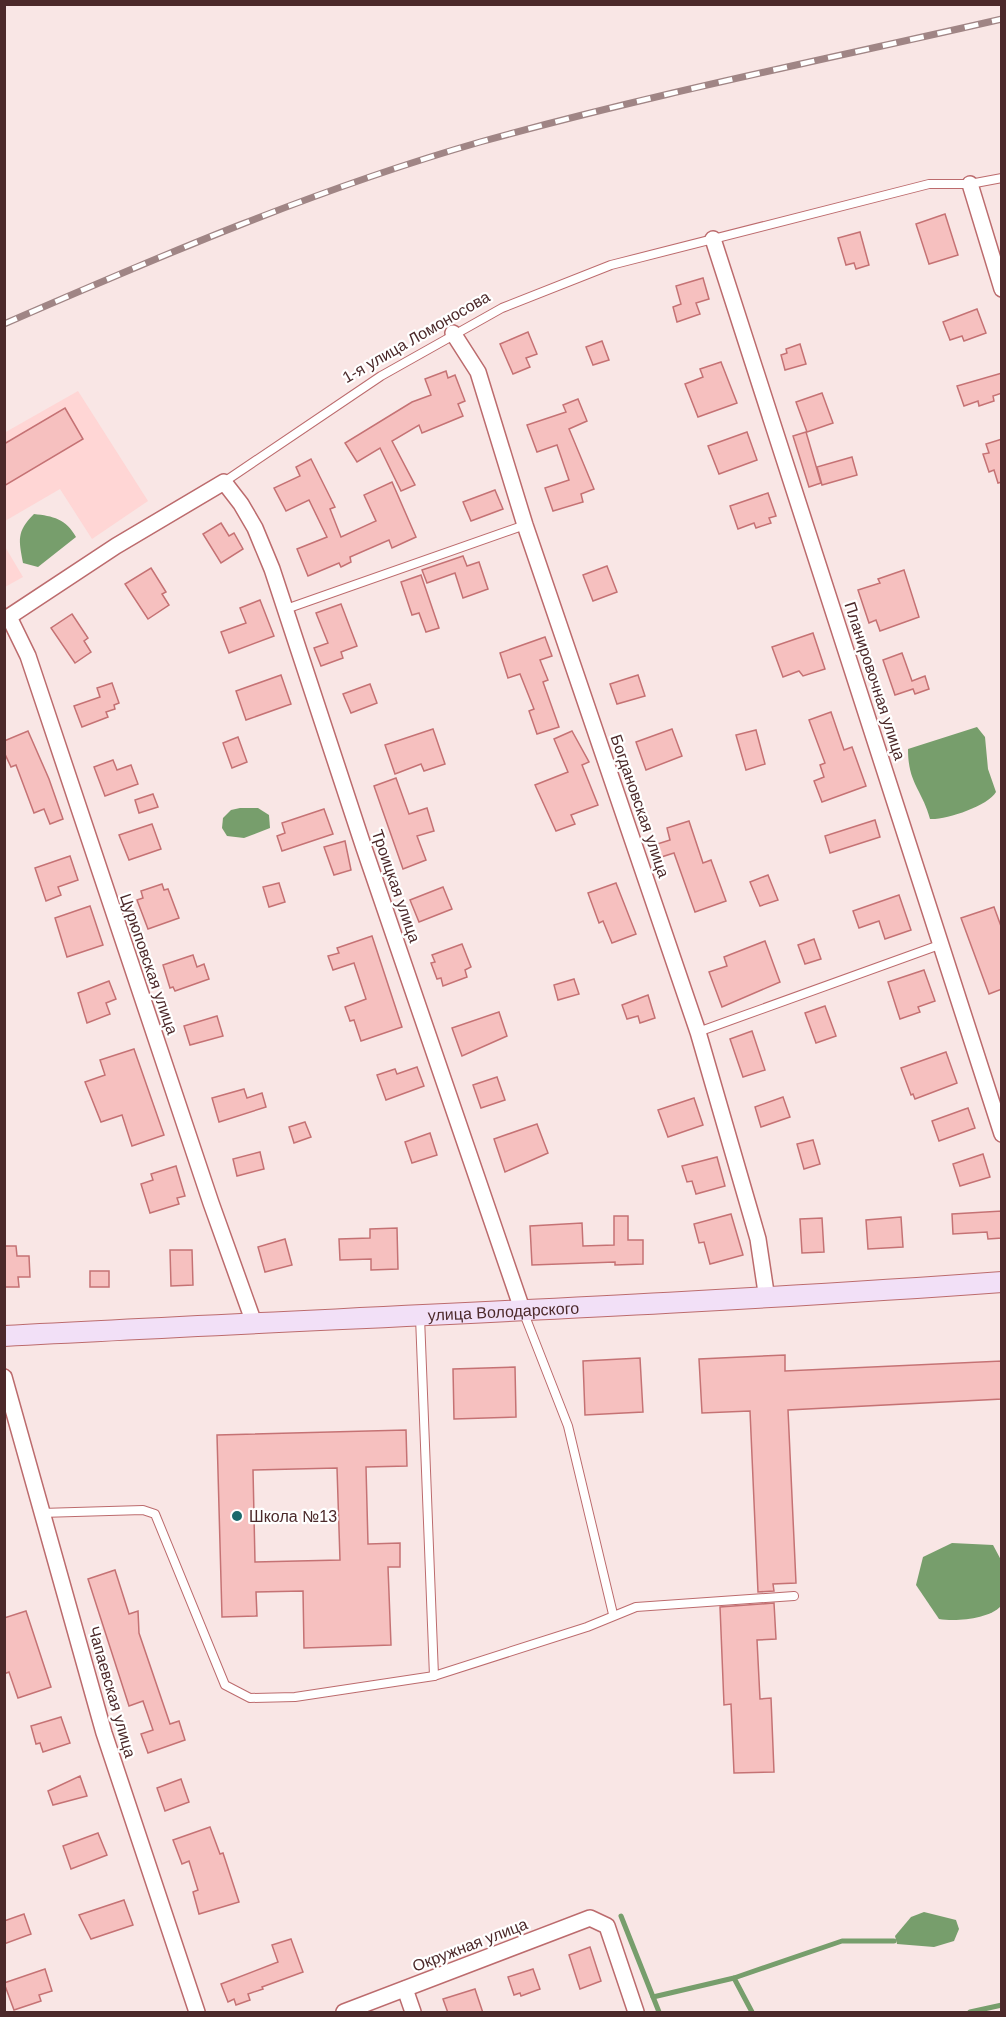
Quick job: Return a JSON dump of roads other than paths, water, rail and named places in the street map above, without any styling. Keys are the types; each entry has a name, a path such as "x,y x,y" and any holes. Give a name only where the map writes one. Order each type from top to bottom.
{"main road":[{"name":"улица Володарского","path":"4,1336 522,1309 766,1299 1002,1282"}],"street":[{"path":"970,184 1002,289"},
{"name":"Планировочная улица","path":"713,239 1002,1134"},
{"name":"Богдановская улица","path":"453,333 478,372 525,525 698,1032 758,1239 766,1299"},
{"name":"Троицкая улица","path":"224,482 241,504 255,528 286,609 364,848 522,1309"},
{"name":"1-я улица Ломоносова","path":"7,619 116,546 224,482"},
{"name":"Цурюповская улица","path":"7,619 28,656 211,1203 254,1323"},
{"name":"Чапаевская улица","path":"4,1377 104,1733 197,2013"},
{"name":"Окружная улица","path":"344,2013 590,1918 607,1926 636,2013"},
{"path":"405,1989 413,2013"}],"lane":[{"name":"1-я улица Ломоносова","path":"224,482 381,376 453,333 502,308 612,265 929,184 970,184 1002,178"},
{"path":"286,609 525,525"},
{"path":"698,1032 942,944"},
{"path":"522,1309 568,1426 612,1614"},
{"path":"420,1315 434,1676"},
{"path":"41,1513 143,1510 155,1514 225,1685 237,1693 259,1699 295,1698 434,1676 586,1627 612,1614 636,1607 794,1596"}],"waterway":[{"path":"621,1916 659,2012"},
{"path":"734,1978 842,1941 894,1941"},
{"path":"653,1997 734,1978 752,2012"},
{"path":"970,2012 1002,2005"}],"railway":[{"path":"4,324 121,273 299,202 480,142 610,108 1002,19"}],"place":[{"name":"Школа №13","path":"237,1516"}]}
